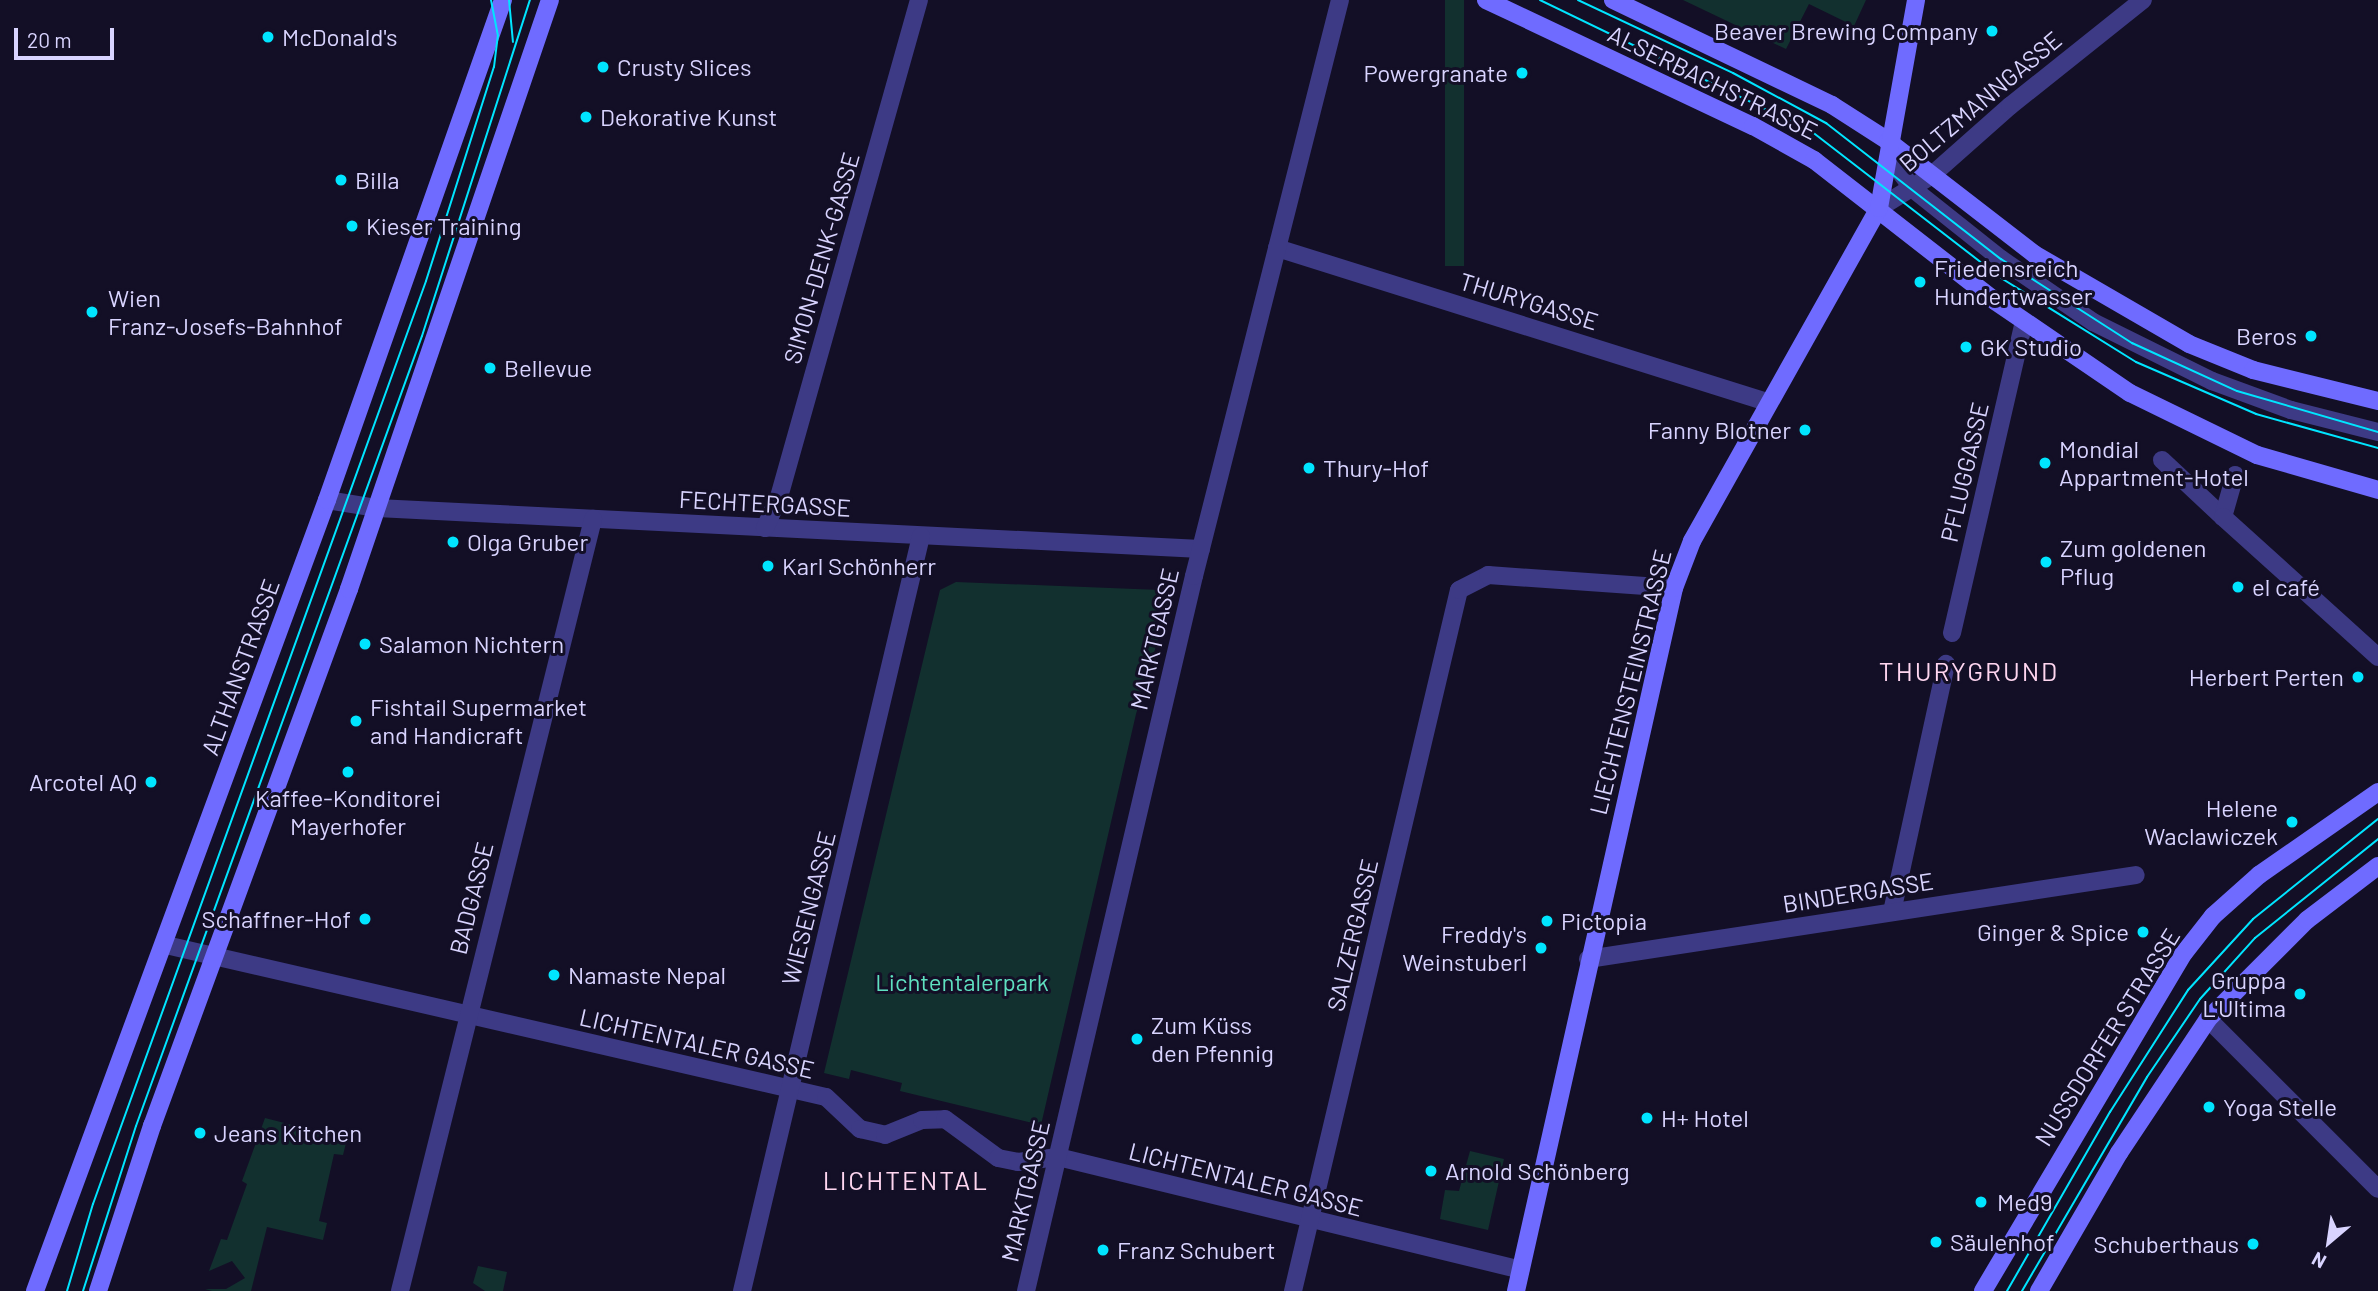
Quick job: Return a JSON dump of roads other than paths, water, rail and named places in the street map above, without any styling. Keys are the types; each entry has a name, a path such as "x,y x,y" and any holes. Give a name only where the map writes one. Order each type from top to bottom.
{"street":[{"name":"ALTHANSTRASSE","path":"35,1291 166,945 485,58 503,0"},
{"path":"98,1291 152,1126 377,509 550,0"},
{"name":"SIMON-DENK-GASSE","path":"765,528 779,497 919,0"},
{"name":"MARKTGASSE","path":"1026,1291 1200,549 1340,0"},
{"name":"ALSERBACHSTRASSE","path":"1486,0 1753,126 1814,160 2024,322 2130,393 2220,440 2286,466 2378,489"},
{"name":"ALSERBACHSTRASSE","path":"1613,0 1832,105 1888,141 2080,285 2189,344 2253,370 2378,401"},
{"name":"LIECHTENSTEINSTRASSE","path":"1516,1291 1588,959 1675,588 1692,541 1767,402 1879,208 1888,141 1916,0"},
{"name":"BOLTZMANNGASSE","path":"1879,208 1932,175 2010,106 2143,0"},
{"path":"1888,141 1898,169 1913,189 2032,281 2132,343 2247,394 2378,432"},
{"name":"THURYGASSE","path":"1277,248 1767,402"},
{"name":"PFLUGGASSE","path":"1952,634 2024,322"},
{"path":"2162,460 2378,657"},
{"path":"2223,517 2235,475"},
{"name":"FECHTERGASSE","path":"327,500 377,509 1200,549"},
{"name":"BADGASSE","path":"400,1291 466,1015 593,519"},
{"name":"WIESENGASSE","path":"742,1291 921,536"},
{"name":"SALZERGASSE","path":"1293,1291 1459,590 1488,575 1675,588"},
{"path":"1892,912 1946,664"},
{"name":"NUSSDORFER STRASSE","path":"1983,1291 2184,953 2213,916 2259,875 2378,792"},
{"path":"2039,1291 2119,1153 2208,1019 2307,920 2378,866"},
{"name":"BINDERGASSE","path":"1588,959 2136,875"},
{"name":"LICHTENTALER GASSE","path":"166,945 825,1097 860,1129 885,1135 922,1120 945,1119 999,1158 1018,1162 1058,1157 1310,1221 1520,1270"},
{"path":"2208,1019 2378,1189"}],"tram line":[{"path":"67,1291 93,1204 426,281 494,67 498,36 491,0"},
{"path":"509,0 513,42"},
{"path":"83,1291 136,1126 422,336 530,0"},
{"path":"1540,0 1811,131 2001,278 2136,362 2256,414 2378,448"},
{"path":"1578,0 1733,73 1826,123 2001,259 2132,343 2237,391 2378,432"},
{"path":"2007,1291 2110,1112 2188,990 2253,919 2378,819"},
{"path":"2022,1291 2147,1077 2200,999 2255,938 2378,839"}],"place":[{"name":"Beaver Brewing Company","path":"1992,31"},
{"name":"McDonald's","path":"268,37"},
{"name":"Crusty Slices","path":"603,67"},
{"name":"Powergranate","path":"1522,73"},
{"name":"Dekorative Kunst","path":"586,117"},
{"name":"Billa","path":"341,180"},
{"name":"Kieser Training","path":"352,226"},
{"name":"Friedensreich Hundertwasser","path":"1920,282"},
{"name":"Wien Franz-Josefs-Bahnhof","path":"92,312"},
{"name":"Beros","path":"2311,336"},
{"name":"GK Studio","path":"1966,347"},
{"name":"Bellevue","path":"490,368"},
{"name":"Fanny Blotner","path":"1805,430"},
{"name":"Mondial Appartment-Hotel","path":"2045,463"},
{"name":"Thury-Hof","path":"1309,468"},
{"name":"Olga Gruber","path":"453,542"},
{"name":"Zum goldenen Pflug","path":"2046,562"},
{"name":"Karl Schönherr","path":"768,566"},
{"name":"el café","path":"2238,587"},
{"name":"Salamon Nichtern","path":"365,644"},
{"name":"Herbert Perten","path":"2358,677"},
{"name":"Fishtail Supermarket and Handicraft","path":"356,721"},
{"name":"Kaffee-Konditorei Mayerhofer","path":"348,772"},
{"name":"Arcotel AQ","path":"151,782"},
{"name":"Helene Waclawiczek","path":"2292,822"},
{"name":"Schaffner-Hof","path":"365,919"},
{"name":"Pictopia","path":"1547,921"},
{"name":"Ginger & Spice","path":"2143,932"},
{"name":"Freddy's Weinstuberl","path":"1541,948"},
{"name":"Namaste Nepal","path":"554,975"},
{"name":"Gruppa L'Ultima","path":"2300,994"},
{"name":"Zum Küss den Pfennig","path":"1137,1039"},
{"name":"Yoga Stelle","path":"2209,1107"},
{"name":"H+ Hotel","path":"1647,1118"},
{"name":"Jeans Kitchen","path":"200,1133"},
{"name":"Arnold Schönberg","path":"1431,1171"},
{"name":"Med9","path":"1981,1202"},
{"name":"Säulenhof","path":"1936,1242"},
{"name":"Schuberthaus","path":"2253,1244"},
{"name":"Franz Schubert","path":"1103,1250"}],"district":[{"name":"THURYGRUND","path":"1969,671"},
{"name":"LICHTENTAL","path":"906,1180"}],"park label":[{"name":"Lichtentalerpark","path":"962,982"}]}
